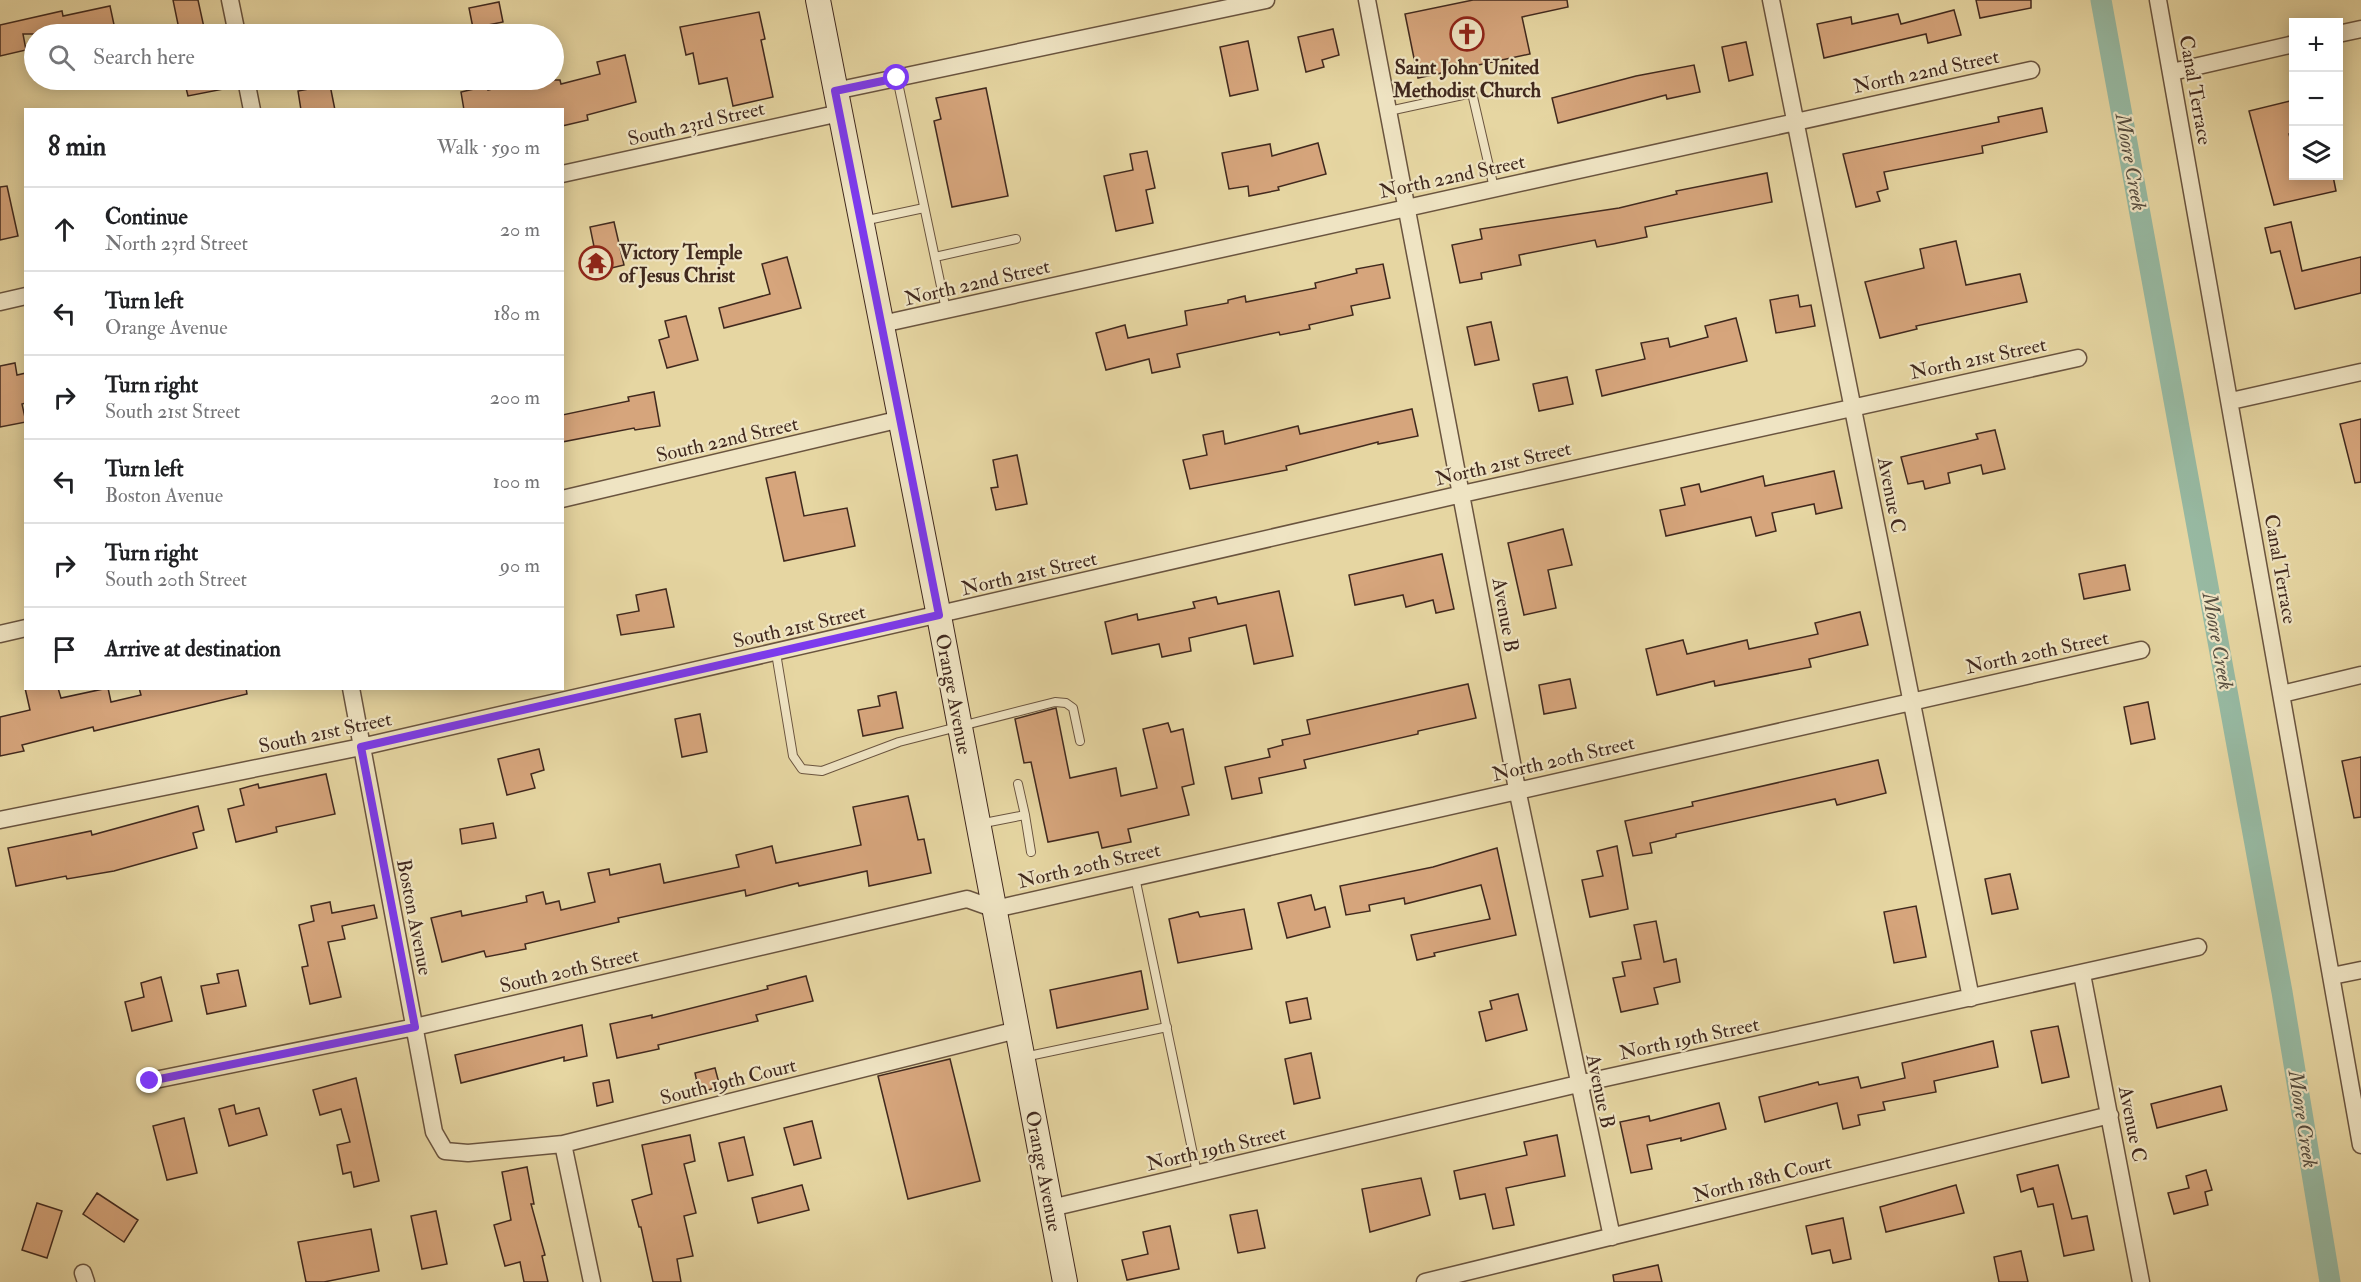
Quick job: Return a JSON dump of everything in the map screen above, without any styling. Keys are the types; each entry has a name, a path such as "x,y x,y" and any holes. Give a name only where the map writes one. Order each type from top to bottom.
{"main road":[{"name":"Orange Avenue","path":"818,0 939,615 1065,1282"}],"street":[{"path":"230,0 235,24"},
{"name":"South 23rd Street","path":"564,173 837,102 897,78 1266,0"},
{"name":"Avenue B","path":"1367,0 1517,789 1612,1237"},
{"name":"Avenue C","path":"1771,0 1971,998"},
{"name":"Canal Terrace","path":"2158,0 2231,401 2361,1145"},
{"path":"2343,33 2361,29"},
{"path":"2172,72 2289,45"},
{"name":"North 22nd Street","path":"882,324 2031,70"},
{"path":"248,90 252,108"},
{"path":"0,302 24,296"},
{"name":"North 21st Street","path":"939,615 1462,494 2078,358"},
{"path":"2231,401 2361,372"},
{"name":"South 22nd Street","path":"564,500 901,419"},
{"name":"South 21st Street","path":"0,820 361,747 939,615"},
{"path":"0,634 24,628"},
{"name":"North 20th Street","path":"995,909 1517,789 2141,650"},
{"path":"2282,694 2361,675"},
{"name":"Boston Avenue","path":"351,690 434,1132 445,1151"},
{"name":"South 20th Street","path":"150,1081 415,1027 967,899 995,909"},
{"name":"North 19th Street","path":"1051,1208 1578,1084 2198,947"},
{"path":"2332,976 2361,970"},
{"name":"Avenue C","path":"2082,974 2142,1282"},
{"name":"South 19th Court","path":"445,1151 468,1153 563,1144 1017,1030"},
{"name":"North 18th Court","path":"1425,1282 2109,1115"},
{"path":"563,1144 592,1282"}],"lane":[{"path":"897,78 946,310"},
{"path":"1389,111 1472,93 1494,188"},
{"path":"862,221 924,208"},
{"path":"935,257 1016,239"},
{"path":"776,652 793,756 802,769 822,771 872,750 1055,702 1066,703 1073,708 1080,741"},
{"path":"1018,784 1031,852"},
{"path":"978,824 1025,815"},
{"path":"1135,876 1197,1173"},
{"path":"1022,1057 1167,1027"}],"building":[{"path":"173,0 198,0 203,24 178,24"},
{"name":"Saint John United Methodist Church","path":"1473,0 1567,0 1568,7 1522,17 1530,54 1418,78 1405,14"},
{"path":"1976,0 2031,0 2031,8 1980,18"},
{"path":"499,2 503,22 472,24 469,8"},
{"path":"110,6 114,24 24,24 24,50 0,56 0,25 62,11 63,16"},
{"path":"1954,10 1961,35 1928,43 1926,34 1824,58 1817,24 1851,17 1852,24 1898,14 1901,24"},
{"path":"759,12 765,39 761,40 773,97 733,106 727,78 699,84 693,53 686,55 680,27"},
{"path":"1333,29 1339,55 1322,60 1324,67 1306,72 1298,37"},
{"path":"1248,41 1258,90 1230,96 1220,47"},
{"path":"1746,42 1753,75 1729,81 1722,47"},
{"path":"625,55 636,102 587,115 588,120 564,126 564,108 464,108 461,92 470,90 564,90 564,83 600,74 597,62"},
{"path":"1694,65 1700,92 1667,99 1666,95 1558,123 1552,98 1636,76"},
{"path":"986,88 1008,196 952,207 934,121 941,119 936,98"},
{"path":"186,90 219,90 188,96"},
{"path":"331,90 335,108 301,108 298,91"},
{"path":"2289,101 2289,180 2334,180 2336,191 2274,205 2249,111"},
{"path":"2042,108 2047,132 1982,146 1983,153 1884,172 1888,189 1877,192 1880,201 1856,207 1843,154 1999,122 1998,117"},
{"path":"1318,143 1326,174 1278,187 1279,190 1249,196 1248,186 1229,189 1222,153 1270,144 1272,156"},
{"path":"1147,151 1155,188 1146,190 1153,223 1116,231 1104,176 1133,170 1130,154"},
{"path":"1767,173 1772,202 1645,227 1647,237 1597,247 1595,240 1519,255 1521,265 1481,273 1482,279 1460,283 1452,245 1482,239 1480,229 1619,208 1677,194 1676,191"},
{"path":"7,186 18,236 0,240 0,187"},
{"path":"614,222 624,265 599,271 590,227"},
{"path":"2291,222 2302,271 2361,257 2361,293 2295,309 2280,251 2271,253 2265,228"},
{"path":"1956,241 1966,285 2020,274 2027,302 1916,326 1917,329 1880,338 1865,282 1924,268 1920,249"},
{"path":"787,257 801,308 724,328 719,308 770,294 762,264"},
{"path":"1383,264 1390,298 1351,306 1353,315 1309,325 1310,329 1280,335 1279,332 1177,354 1180,367 1152,373 1149,359 1106,370 1096,333 1125,325 1128,338 1187,325 1185,311 1228,303 1228,300 1245,296 1246,302 1316,288 1315,283 1357,273 1356,269"},
{"path":"1798,295 1800,307 1811,305 1815,326 1776,333 1770,300"},
{"path":"686,316 698,360 667,368 659,340 669,337 665,321"},
{"path":"1736,318 1747,361 1602,396 1596,370 1645,359 1641,343 1668,338 1670,347 1708,337 1705,326"},
{"path":"1491,322 1499,360 1475,365 1467,327"},
{"path":"15,363 17,375 24,373 24,404 22,404 24,422 0,427 0,366"},
{"path":"1567,377 1573,404 1539,411 1533,384"},
{"path":"654,392 660,426 635,430 634,428 564,442 564,415 629,401 628,397"},
{"path":"1412,409 1418,436 1378,444 1378,442 1286,466 1287,470 1190,489 1183,460 1207,455 1203,435 1223,431 1225,444 1298,426 1300,434"},
{"path":"2361,419 2361,482 2355,483 2340,424"},
{"path":"1995,430 2005,469 1983,474 1981,465 1948,473 1950,483 1925,489 1923,481 1908,484 1901,457 1978,439 1976,434"},
{"path":"1017,455 1027,504 996,510 991,488 998,487 993,460"},
{"path":"1834,471 1842,508 1816,514 1814,504 1772,513 1776,531 1756,536 1751,517 1666,536 1660,510 1685,505 1681,488 1699,484 1701,492 1763,476 1765,486"},
{"path":"795,472 804,516 847,508 855,546 784,561 766,478"},
{"path":"1563,529 1572,565 1548,570 1556,608 1524,615 1508,543"},
{"path":"1442,554 1454,609 1436,613 1433,600 1406,607 1403,595 1355,605 1349,575"},
{"path":"2125,565 2130,590 2084,599 2079,574"},
{"path":"666,589 674,627 621,635 617,615 639,611 636,595"},
{"path":"1279,591 1293,656 1254,664 1246,625 1189,638 1191,651 1162,657 1159,644 1112,654 1105,622 1137,614 1138,620 1195,608 1193,602 1216,597 1218,604"},
{"path":"1860,612 1868,645 1809,659 1811,667 1715,686 1714,681 1657,695 1646,649 1683,640 1687,654 1747,640 1749,649 1818,634 1815,623"},
{"path":"1570,679 1576,708 1544,714 1539,685"},
{"path":"1468,684 1476,718 1304,760 1306,768 1259,778 1262,793 1232,799 1225,767 1270,757 1268,749 1283,745 1282,740 1310,734 1307,720"},
{"path":"25,690 59,690 61,698 108,690 111,702 141,695 140,690 246,690 247,694 94,731 93,727 22,745 24,751 0,756 0,717 30,710"},
{"path":"896,692 903,728 863,736 858,710 880,706 878,696"},
{"path":"2148,702 2155,739 2131,744 2124,707"},
{"path":"1056,708 1070,778 1116,768 1121,796 1157,788 1143,729 1168,723 1171,732 1183,729 1194,784 1182,787 1189,815 1128,829 1131,842 1102,848 1098,832 1048,842 1031,762 1024,763 1015,719"},
{"path":"700,714 707,752 682,757 675,719"},
{"path":"539,749 544,770 531,774 535,788 507,795 498,759"},
{"path":"2361,757 2361,817 2354,818 2342,761"},
{"path":"1878,760 1886,793 1837,805 1835,799 1676,834 1676,837 1650,843 1652,853 1633,856 1625,821 1693,806 1692,802"},
{"path":"326,774 335,814 276,827 277,832 236,842 228,809 244,805 240,789 258,784 259,788"},
{"path":"908,796 918,840 924,839 931,873 869,886 867,871 799,886 798,883 746,896 745,890 618,918 619,922 525,944 526,949 486,957 484,951 442,962 431,918 461,911 462,916 527,902 526,896 543,892 546,904 559,901 561,910 595,902 588,873 609,869 610,875 660,864 664,883 739,867 736,855 772,846 776,863 861,845 853,807"},
{"path":"198,806 204,830 193,833 197,848 114,871 67,879 66,876 16,886 8,848 91,831 92,835"},
{"path":"493,823 496,838 462,844 460,829"},
{"path":"1617,846 1628,909 1590,917 1582,880 1603,876 1597,851"},
{"path":"1497,848 1516,935 1434,953 1435,956 1417,960 1411,935 1490,919 1481,885 1405,904 1404,898 1369,905 1370,911 1346,915 1340,886 1433,867"},
{"path":"2010,874 2018,909 1992,914 1985,879"},
{"path":"1311,895 1315,910 1325,907 1330,927 1287,938 1278,903"},
{"path":"330,902 332,913 374,905 377,918 342,926 345,939 328,942 341,997 310,1004 302,967 308,966 299,925 314,921 311,906"},
{"path":"1916,906 1926,957 1894,963 1884,912"},
{"path":"1244,909 1252,949 1178,963 1169,919 1198,912 1200,917"},
{"path":"1656,921 1664,962 1676,959 1680,982 1654,988 1658,1004 1621,1012 1613,978 1625,976 1622,962 1641,959 1634,925"},
{"path":"238,970 246,1006 207,1014 201,986 219,983 217,974"},
{"path":"1141,971 1148,1009 1057,1028 1050,990"},
{"path":"806,976 813,1001 756,1015 758,1021 658,1045 659,1049 617,1058 610,1024 652,1015 652,1018 768,989 767,986"},
{"path":"161,977 172,1021 132,1031 125,1002 144,997 141,983"},
{"path":"1518,994 1527,1030 1486,1041 1479,1012 1492,1009 1490,1001"},
{"path":"1307,998 1311,1019 1290,1023 1286,1002"},
{"path":"582,1025 587,1056 564,1061 564,1057 461,1083 455,1055"},
{"path":"2058,1026 2069,1077 2042,1083 2031,1031"},
{"path":"1993,1041 1998,1067 1934,1081 1936,1092 1883,1102 1885,1110 1858,1115 1860,1125 1843,1129 1837,1103 1765,1122 1759,1097 1818,1082 1819,1085 1858,1077 1861,1088 1905,1078 1902,1063"},
{"path":"1311,1053 1320,1098 1294,1104 1285,1059"},
{"path":"950,1059 980,1181 908,1199 878,1076"},
{"path":"715,1068 720,1087 699,1092 695,1073"},
{"path":"356,1078 379,1181 354,1187 351,1172 343,1174 337,1145 350,1142 341,1109 320,1115 313,1090"},
{"path":"609,1080 613,1102 597,1106 593,1083"},
{"path":"2221,1086 2227,1110 2157,1128 2151,1104"},
{"path":"1719,1103 1726,1129 1681,1141 1681,1138 1647,1145 1652,1169 1631,1173 1620,1122 1649,1116 1650,1121"},
{"path":"234,1105 236,1114 259,1108 267,1135 229,1146 219,1109"},
{"path":"184,1118 197,1173 167,1180 153,1126"},
{"path":"812,1121 821,1158 794,1165 784,1128"},
{"path":"690,1135 695,1161 684,1164 696,1213 684,1216 693,1256 677,1259 681,1282 653,1282 641,1227 639,1227 632,1200 652,1194 642,1145"},
{"path":"1557,1135 1565,1176 1506,1188 1514,1225 1493,1229 1485,1194 1460,1199 1454,1171 1527,1155 1524,1142"},
{"path":"744,1137 753,1175 728,1181 719,1143"},
{"path":"2058,1165 2072,1219 2087,1216 2094,1250 2064,1256 2053,1204 2038,1207 2033,1188 2021,1192 2017,1175"},
{"path":"527,1167 534,1204 531,1204 545,1255 542,1256 548,1282 524,1282 520,1262 505,1266 494,1225 511,1220 502,1172"},
{"path":"2206,1170 2212,1190 2205,1192 2208,1205 2174,1214 2168,1193 2189,1188 2186,1176"},
{"path":"1421,1178 1430,1215 1370,1232 1362,1189"},
{"path":"802,1185 809,1210 758,1223 752,1198"},
{"path":"1956,1185 1964,1213 1886,1232 1880,1207"},
{"path":"97,1193 138,1220 124,1242 83,1214"},
{"path":"37,1203 62,1211 47,1258 22,1250"},
{"path":"1257,1210 1265,1248 1238,1253 1230,1215"},
{"path":"436,1211 447,1264 422,1269 411,1216"},
{"path":"1843,1218 1851,1259 1833,1263 1830,1250 1812,1254 1806,1226"},
{"path":"1170,1226 1179,1269 1127,1280 1122,1260 1148,1254 1143,1232"},
{"path":"371,1229 379,1271 324,1282 306,1282 298,1242"},
{"path":"2021,1251 2028,1282 1999,1282 1994,1257"},
{"path":"1658,1265 1662,1282 1614,1282 1613,1275"}],"waterway":[{"name":"Moore Creek","path":"2101,0 2282,992 2330,1282"}],"place":[{"name":"Saint John United Methodist Church","path":"1467,34"},
{"name":"Victory Temple of Jesus Christ","path":"596,263"}],"route":[{"path":"150,1081 415,1027 361,747 939,615 835,91 897,78"}]}
